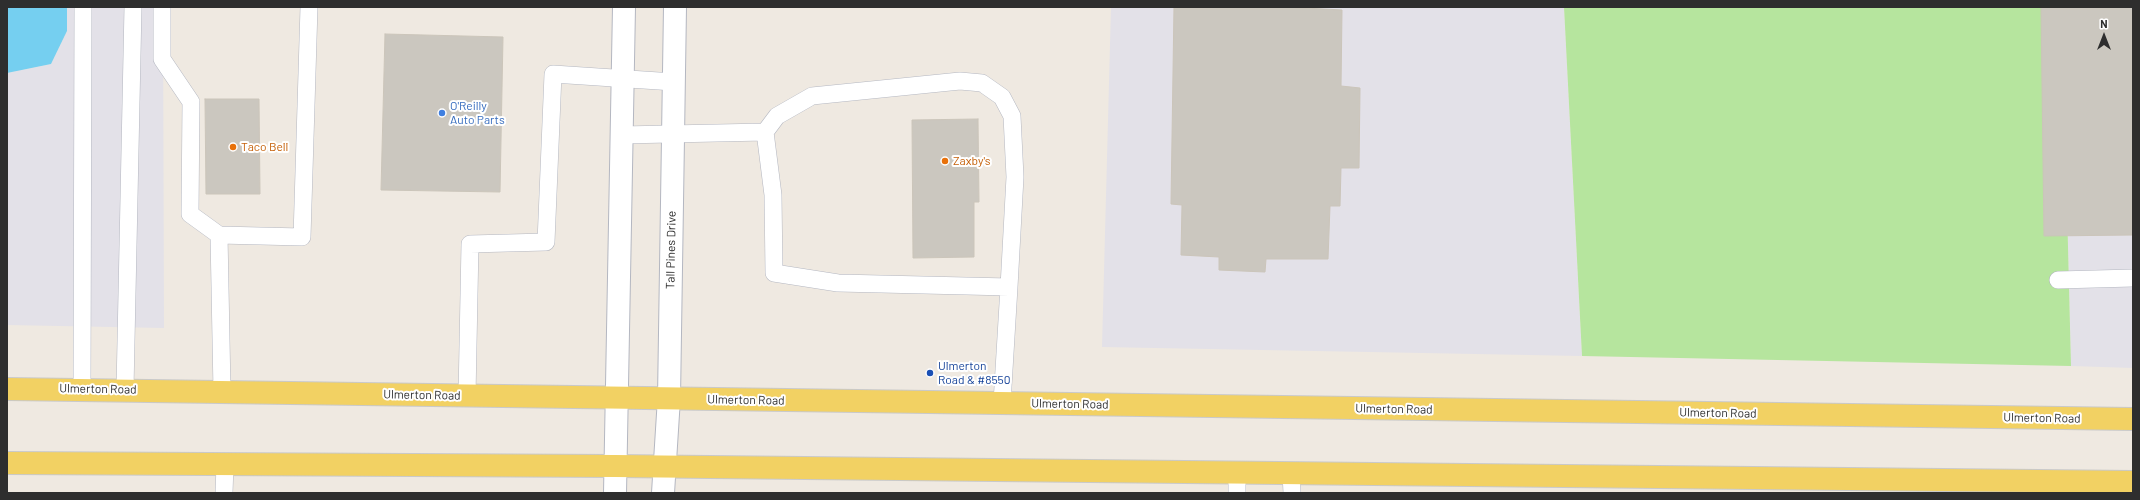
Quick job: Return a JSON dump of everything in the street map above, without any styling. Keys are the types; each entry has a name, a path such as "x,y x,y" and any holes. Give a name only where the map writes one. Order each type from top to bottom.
{"main road":[{"name":"Ulmerton Road","path":"7,388 82,388 468,396 2133,419"},
{"path":"7,463 664,466 1237,483 2035,487 2133,482"}],"street":[{"path":"615,493 614,466 624,7"},
{"name":"Tall Pines Drive","path":"664,493 664,466 669,398 675,7"}],"lane":[{"path":"82,388 83,7"},
{"path":"125,389 133,7"},
{"path":"162,7 162,59 192,102 190,214 219,236 302,237 308,7"},
{"path":"468,396 470,244 546,242 553,74 674,82"},
{"path":"1002,403 1009,287 1015,177 1012,116 1002,97 982,83 960,81 812,96 777,116 765,132 773,195 774,273 838,283 1009,287"},
{"path":"622,135 765,132"},
{"path":"219,236 222,391"},
{"path":"2058,280 2133,278"},
{"path":"224,493 225,465"}],"shaded area":[{"path":"67,7 163,7 164,328 7,325 7,73 51,64 67,31"},
{"path":"1111,7 1564,7 1582,356 1102,347"},
{"path":"2062,7 2133,7 2133,368 2071,366"}],"green space":[{"path":"1564,7 2062,7 2071,366 1582,356"}],"water":[{"path":"7,7 67,7 67,31 51,64 7,73"}],"building":[{"path":"1174,7 1286,7 1342,10 1341,86 1360,88 1359,168 1341,168 1340,206 1330,206 1328,259 1266,259 1265,272 1219,270 1219,257 1181,255 1182,205 1171,204"},
{"path":"2041,7 2133,7 2133,235 2044,236"},
{"name":"O'Reilly Auto Parts","path":"385,34 503,37 500,192 381,190"},
{"name":"Taco Bell","path":"205,99 259,99 260,194 206,194"},
{"name":"Zaxby's","path":"978,119 979,202 974,202 974,257 913,258 912,120"}],"place":[{"name":"O'Reilly Auto Parts","path":"442,113"},
{"name":"Taco Bell","path":"233,147"},
{"name":"Zaxby's","path":"945,161"},
{"name":"Ulmerton Road & #8550","path":"930,373"}]}
